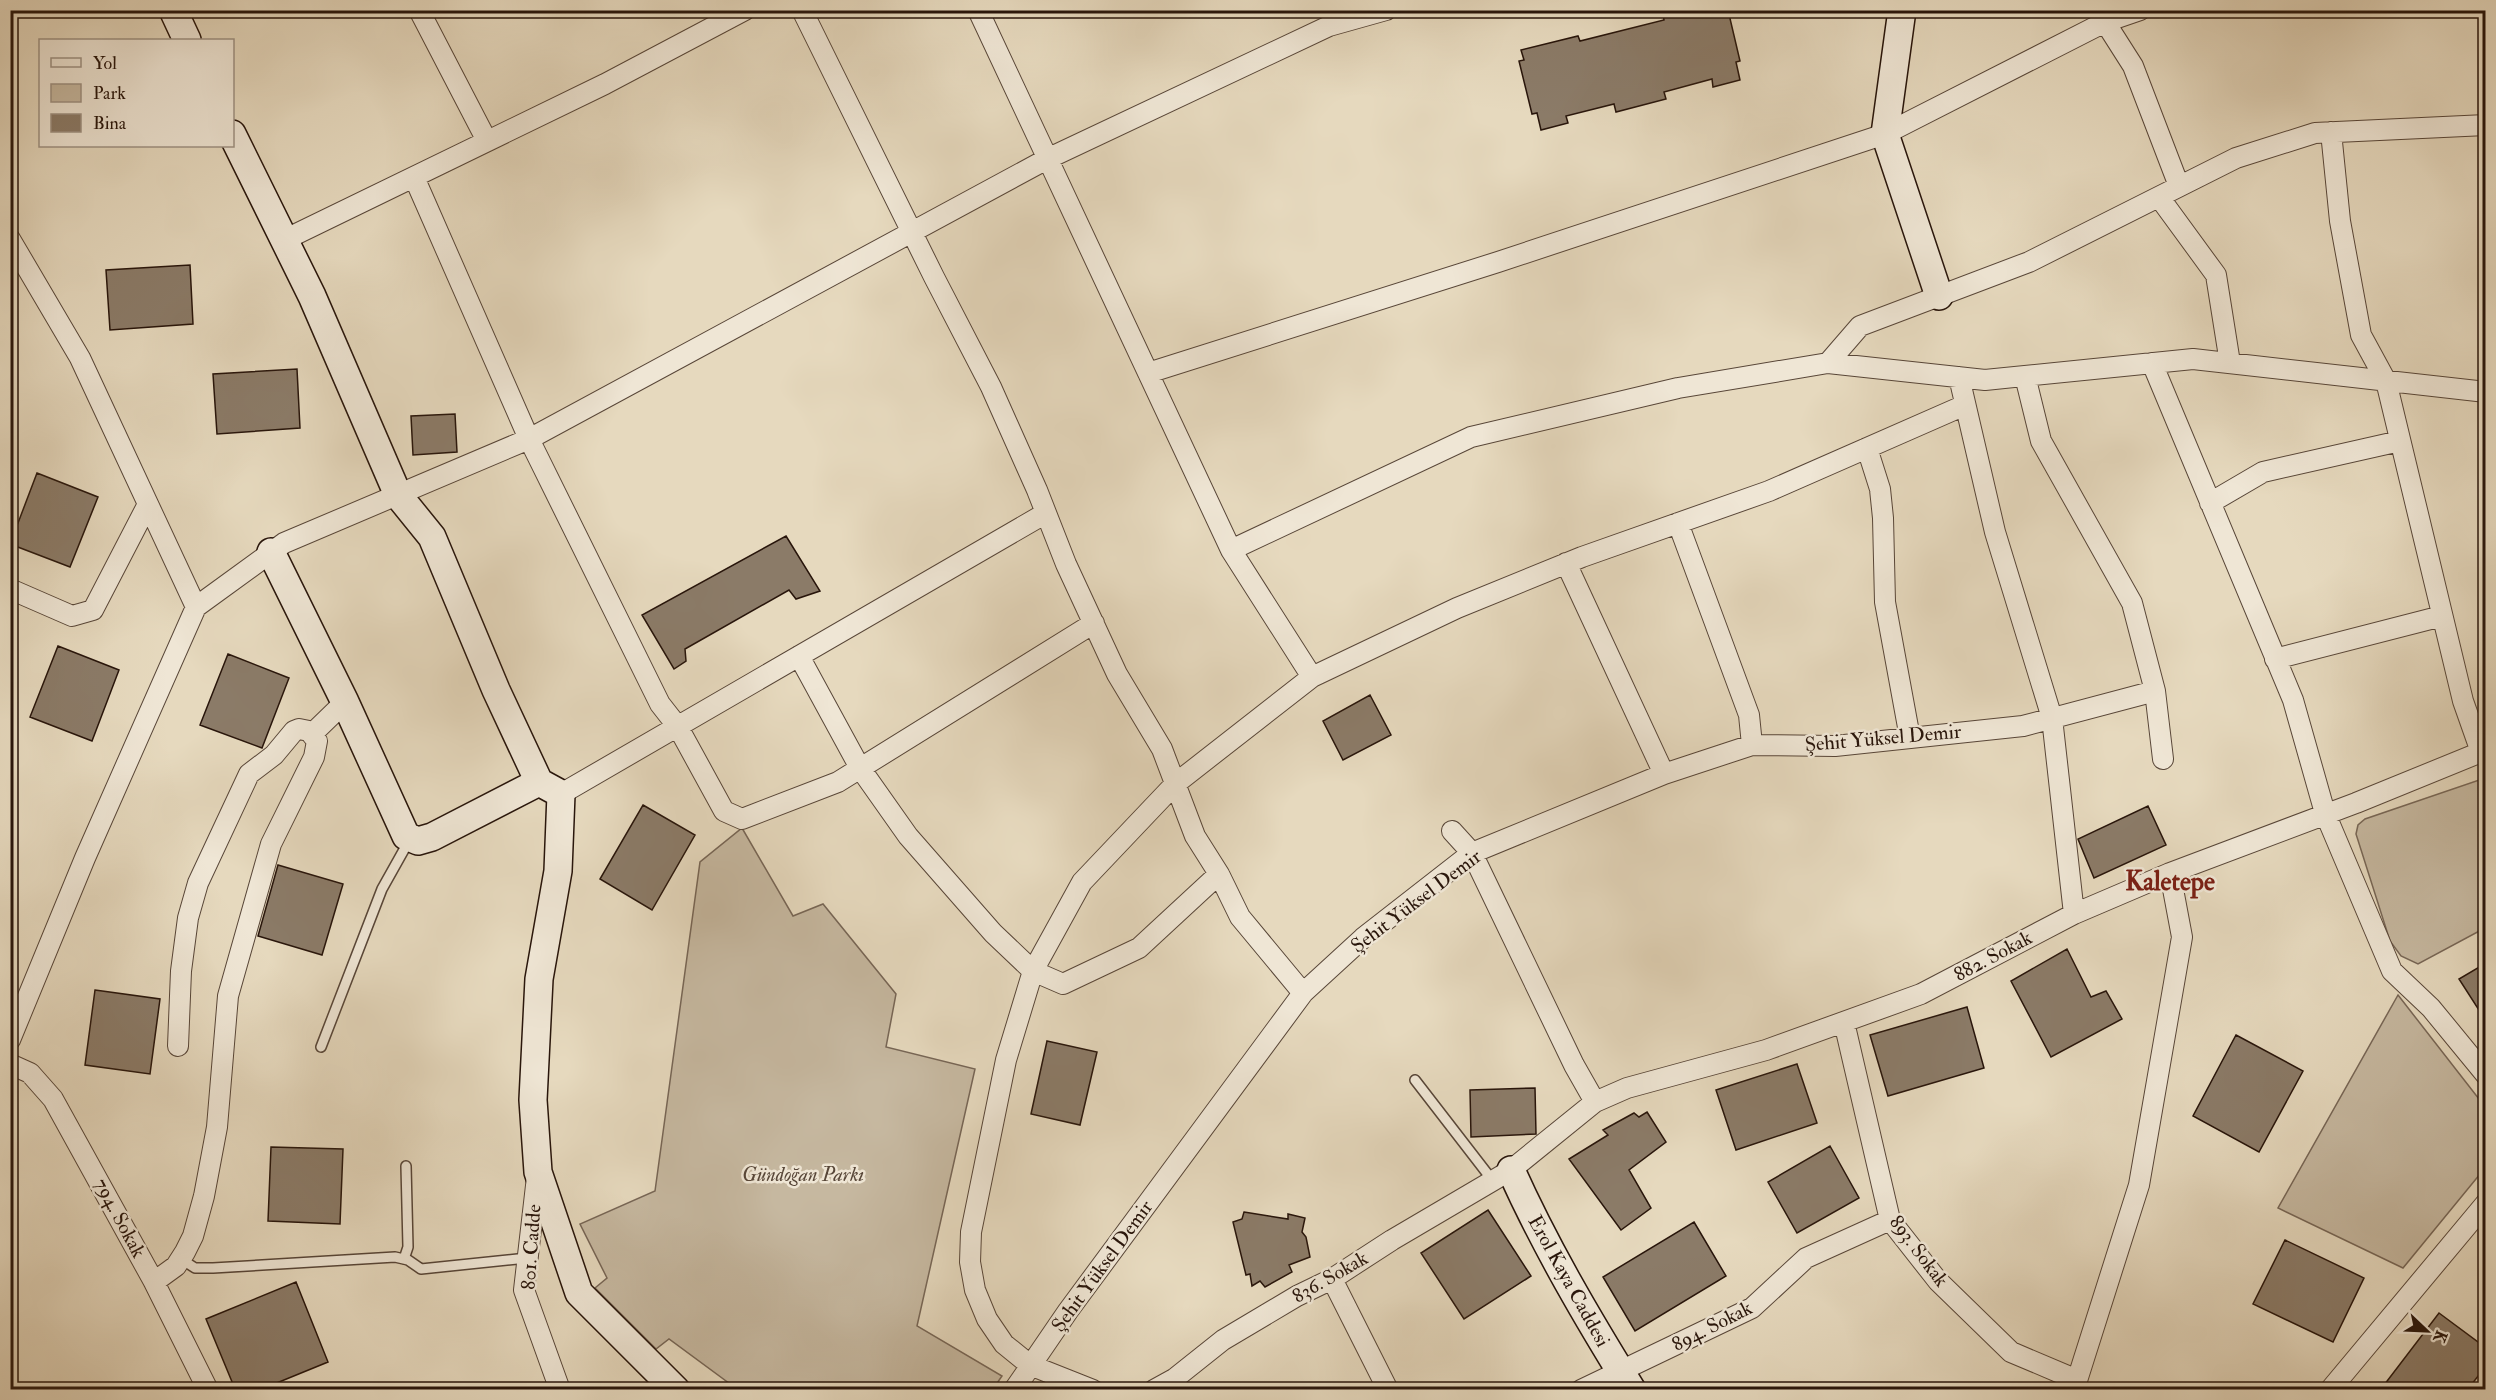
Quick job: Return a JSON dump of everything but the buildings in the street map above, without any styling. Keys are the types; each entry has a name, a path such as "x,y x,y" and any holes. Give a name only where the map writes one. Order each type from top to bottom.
{"street":[{"path":"173,10 187,39"},
{"path":"419,10 487,141"},
{"path":"284,240 605,84 745,10"},
{"path":"802,10 991,387 1117,674 1162,749 1195,836 1219,874 1240,917 1303,993"},
{"path":"978,10 1231,550 1311,677"},
{"path":"10,1040 90,847 195,607 284,543 529,439 1047,159 1329,26 1338,16 1386,10"},
{"path":"1902,10 1885,134 1939,296"},
{"path":"1148,373 1498,262 1885,134 2105,22 2140,10"},
{"path":"2105,22 2133,66 2179,186"},
{"path":"1828,363 1860,326 2029,262 2236,158 2315,133 2486,125"},
{"path":"2331,132 2340,221 2361,334 2386,381 2463,701 2483,751"},
{"path":"234,138 312,296 398,495 432,537 496,690 550,788 558,871 539,979 533,1100 538,1172 579,1293 676,1389"},
{"path":"414,177 529,439 660,704 678,727 724,811 742,819 838,782 1094,623"},
{"path":"2159,196 2216,275 2230,363"},
{"path":"10,239 80,358 195,607"},
{"path":"1231,550 1471,437 1678,388 1828,363 1985,380 2193,358 2486,392"},
{"path":"2152,363 2293,700 2325,813 2392,971 2431,1008 2486,1075"},
{"path":"2025,376 2041,441 2132,603 2155,691 2163,759"},
{"path":"1959,377 1995,532 2052,718 2074,914"},
{"path":"1094,1389 1030,1365 1004,1344 987,1319 975,1290 970,1262 971,1232 1006,1060 1033,971 1082,882 1175,783 1311,677 1457,608 1566,563 1769,491 1965,405"},
{"path":"2210,503 2263,472 2400,441"},
{"path":"1867,448 1880,489 1885,602 1910,738"},
{"path":"10,589 72,616 93,610 148,504"},
{"path":"271,552 345,702 406,837 418,841 550,788 678,727 1046,513"},
{"path":"1678,523 1749,715 1752,745"},
{"path":"1566,563 1664,774"},
{"path":"2275,659 2442,616"},
{"path":"800,656 860,768 908,836 993,933 1033,971 1064,984 1138,948 1219,874"},
{"name":"Şehit Yüksel Demir","path":"1014,1389 1303,993 1363,938 1472,853 1664,774 1752,745 1835,746 2023,726 2155,691"},
{"path":"313,734 345,702"},
{"path":"154,1282 176,1266 181,1259 193,1236 204,1196 217,1126 228,996 271,844 314,757 317,741 313,734 305,729 294,731 274,755 249,774 198,883 188,918 181,971 178,1046"},
{"name":"882. Sokak","path":"1502,1175 1595,1102 1627,1088 1767,1050 1921,994 2074,914 2170,873 2356,803 2483,751"},
{"path":"1452,831 1472,853 1574,1065 1595,1102"},
{"path":"2075,1385 2139,1185 2182,937 2170,873"},
{"name":"893. Sokak","path":"1844,1022 1890,1220 1938,1281 2011,1352 2075,1385"},
{"name":"794. Sokak","path":"10,1064 30,1073 53,1099 154,1282 208,1389"},
{"name":"801. Cadde","path":"538,1172 524,1290 560,1389"},
{"name":"836. Sokak","path":"1154,1389 1177,1384 1223,1340 1297,1296 1332,1279 1392,1240 1502,1175"},
{"name":"Erol Kaya Caddesi","path":"1502,1175 1538,1227 1626,1380"},
{"path":"2330,1389 2486,1203"},
{"name":"894. Sokak","path":"1581,1389 1626,1380 1752,1308 1806,1258 1890,1220"},
{"path":"1332,1279 1388,1389"}],"lane":[{"path":"321,1047 382,889 410,839"},
{"path":"1415,1080 1502,1175"},
{"path":"404,1259 408,1247 406,1167"},
{"path":"181,1259 195,1268 204,1268 395,1257 404,1259 421,1269 527,1258"}],"green space":[{"path":"2485,778 2485,928 2418,964 2401,956 2390,941 2356,834 2358,825 2365,819"},
{"name":"Gündoğan Parkı","path":"742,828 793,916 823,904 896,994 886,1047 975,1069 917,1326 1002,1376 993,1389 737,1389 669,1339 656,1349 595,1288 607,1278 580,1224 655,1191 700,862"},
{"path":"2398,995 2486,1108 2485,1168 2403,1268 2278,1208"}],"district":[{"name":"Kaletepe","path":"2170,882"}]}
